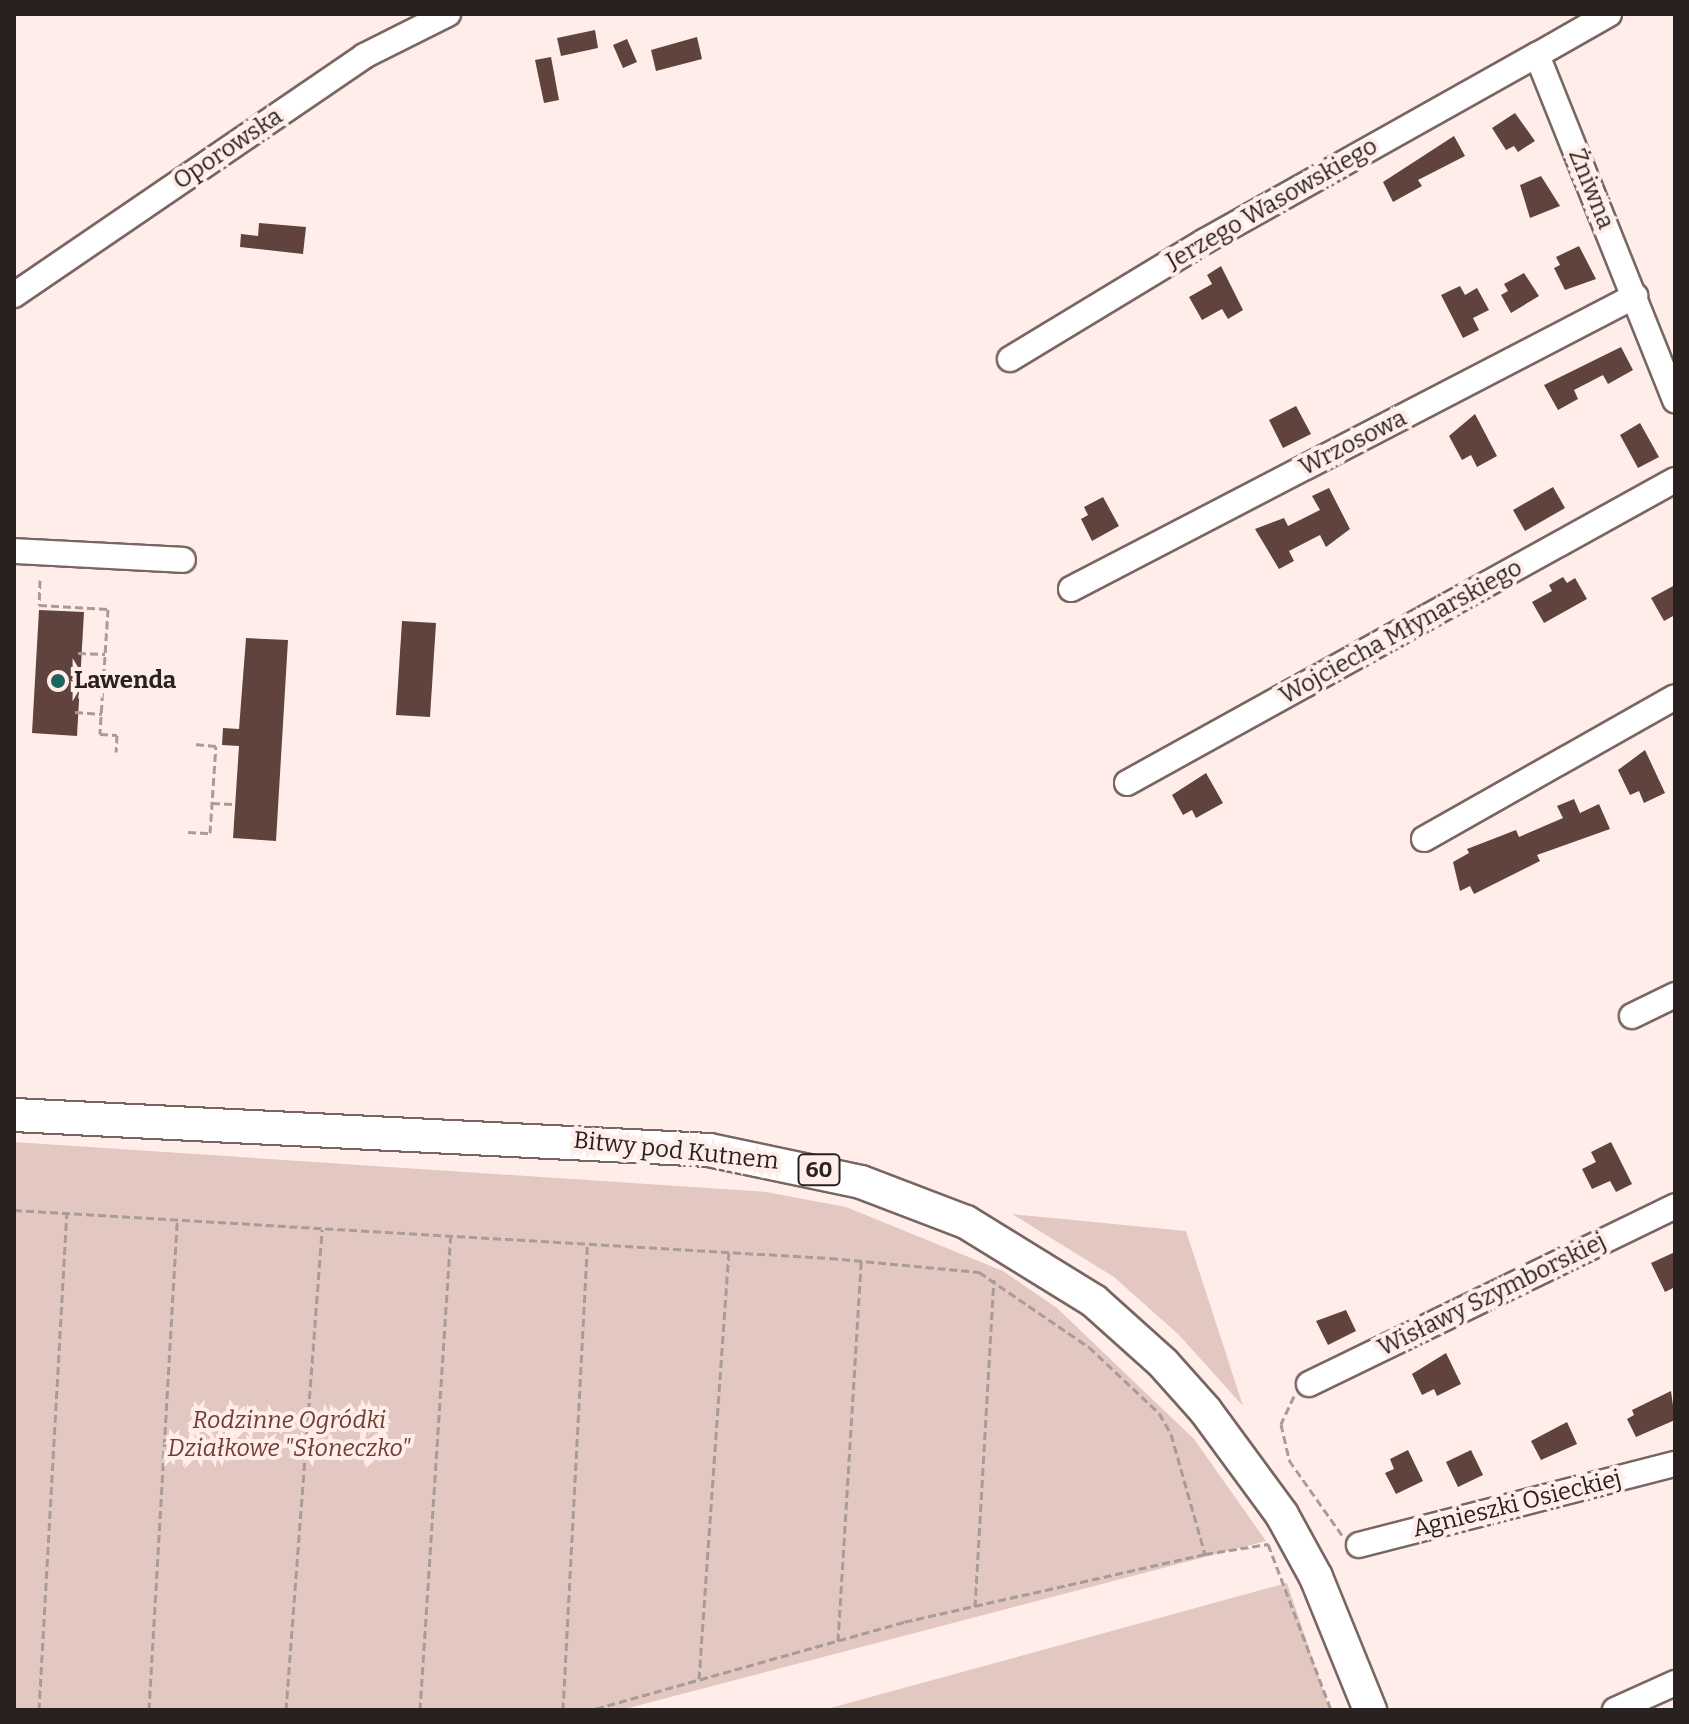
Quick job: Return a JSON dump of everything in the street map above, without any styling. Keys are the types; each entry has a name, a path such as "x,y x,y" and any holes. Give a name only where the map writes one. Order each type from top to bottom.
{"main road":[{"name":"Bitwy pod Kutnem","path":"14,1115 709,1150 861,1182 966,1222 1094,1301 1163,1363 1205,1410 1282,1515 1316,1577 1370,1710"}],"street":[{"name":"Oporowska","path":"14,295 364,56 448,14"},
{"path":"1537,55 1609,14"},
{"name":"Żniwna","path":"1537,55 1675,400"},
{"name":"Jerzego Wasowskiego","path":"1010,359 1205,241 1537,55"},
{"name":"Wrzosowa","path":"1071,589 1635,296"},
{"name":"Wojciecha Młynarskiego","path":"1127,783 1675,480"},
{"path":"14,551 183,560"},
{"path":"1424,839 1675,697"},
{"path":"1632,1016 1675,995"},
{"name":"Wisławy Szymborskiej","path":"1309,1384 1675,1206"},
{"name":"Agnieszki Osieckiej","path":"1359,1545 1675,1464"},
{"path":"1615,1710 1675,1683"}],"path":[{"path":"40,580 39,605 108,609 100,734 117,735 116,752"},
{"path":"78,653 105,654"},
{"path":"75,712 102,714"},
{"path":"188,832 210,833 216,746 194,744"},
{"path":"212,803 232,804"},
{"path":"14,1210 861,1261 979,1272 1066,1329 1159,1413 1171,1434 1205,1554"},
{"path":"39,1710 67,1213"},
{"path":"149,1710 177,1220"},
{"path":"286,1710 322,1229"},
{"path":"420,1710 451,1237"},
{"path":"563,1710 587,1245"},
{"path":"699,1679 729,1253"},
{"path":"838,1641 861,1261"},
{"path":"975,1607 994,1280"},
{"path":"1309,1384 1293,1397 1281,1424 1289,1460 1336,1533 1359,1545"},
{"path":"590,1710 838,1641 975,1607 1205,1554 1268,1544 1331,1710"}],"green space":[{"name":"Rodzinne Ogródki Działkowe \"Słoneczko\"","path":"14,1142 766,1192 846,1207 1003,1271 1057,1308 1194,1439 1266,1541 621,1710 14,1710"},
{"path":"1012,1214 1186,1231 1243,1406 1179,1335 1114,1277"},
{"path":"1287,1583 1330,1710 823,1710"}],"building":[{"path":"595,30 598,48 561,56 557,38"},
{"path":"697,37 702,59 656,71 651,50"},
{"path":"627,39 637,62 623,68 613,45"},
{"path":"551,57 559,100 544,103 535,60"},
{"path":"1515,113 1535,141 1518,152 1514,146 1506,150 1492,128"},
{"path":"1454,136 1465,156 1418,180 1422,186 1393,202 1383,182"},
{"path":"1541,176 1560,206 1530,218 1520,185"},
{"path":"259,223 306,227 303,254 240,247 241,234 258,236"},
{"path":"1579,246 1596,279 1565,290 1554,268 1560,265 1556,257"},
{"path":"1221,266 1243,310 1228,319 1222,309 1202,320 1189,297 1212,284 1207,275"},
{"path":"1524,273 1539,296 1511,313 1501,295 1508,291 1504,284"},
{"path":"1460,286 1465,295 1477,288 1489,310 1473,318 1479,330 1463,338 1441,295"},
{"path":"1621,347 1633,370 1608,384 1603,375 1574,390 1578,399 1558,410 1544,385"},
{"path":"1296,406 1311,434 1283,448 1269,420"},
{"path":"1475,414 1497,456 1477,467 1471,455 1462,460 1449,436"},
{"path":"1640,423 1659,457 1638,468 1620,435"},
{"path":"1553,487 1565,508 1525,531 1513,510"},
{"path":"1329,488 1350,529 1326,547 1320,535 1289,551 1294,561 1279,569 1255,529 1284,518 1288,526 1320,510 1312,496"},
{"path":"1103,497 1119,526 1092,541 1081,519 1088,515 1084,507"},
{"path":"1563,577 1567,583 1575,578 1587,599 1544,623 1532,602 1552,591 1549,585"},
{"path":"1675,585 1675,615 1664,621 1651,598"},
{"name":"Lawenda","path":"39,610 84,612 77,736 32,733"},
{"path":"402,621 436,623 430,717 396,715"},
{"path":"246,638 288,640 276,841 233,838 239,746 222,745 223,728 239,729"},
{"path":"1645,750 1665,793 1644,803 1639,791 1630,795 1618,770"},
{"path":"1206,773 1223,803 1196,818 1192,810 1183,815 1172,795"},
{"path":"1574,799 1580,813 1599,804 1610,829 1537,855 1540,861 1474,894 1470,886 1460,891 1453,862 1469,853 1467,849 1516,830 1519,837 1563,818 1557,806"},
{"path":"1611,1142 1632,1184 1616,1192 1610,1181 1592,1189 1582,1169 1596,1162 1591,1152"},
{"path":"1675,1252 1675,1287 1665,1292 1651,1263"},
{"path":"1346,1310 1356,1331 1328,1345 1316,1321"},
{"path":"1446,1353 1461,1384 1437,1396 1434,1389 1422,1395 1412,1374"},
{"path":"1671,1391 1675,1420 1636,1437 1627,1419 1634,1415 1632,1410"},
{"path":"1567,1422 1577,1444 1541,1460 1531,1441"},
{"path":"1408,1450 1423,1481 1396,1494 1385,1473 1394,1469 1390,1459"},
{"path":"1471,1450 1483,1475 1458,1487 1446,1462"}],"place":[{"name":"Lawenda","path":"58,681"}]}
